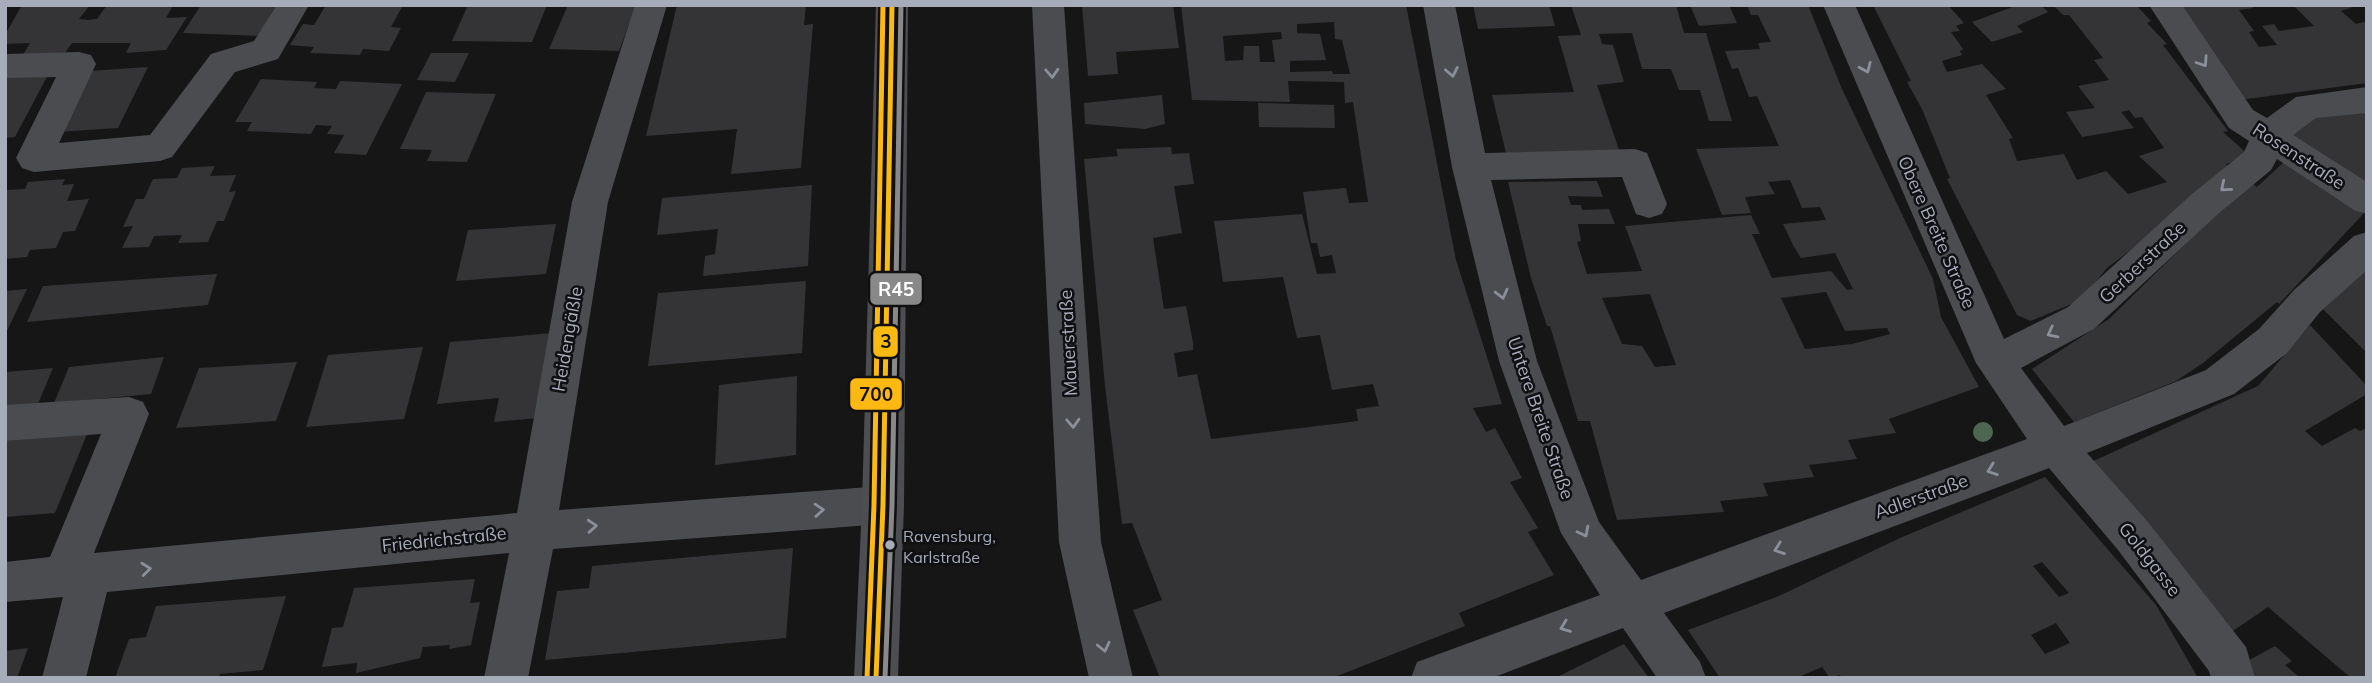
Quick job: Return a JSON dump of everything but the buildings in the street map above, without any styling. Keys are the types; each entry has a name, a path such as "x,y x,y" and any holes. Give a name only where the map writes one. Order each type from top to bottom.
{"main road":[{"path":"876,678 883,505 892,5"}],"street":[{"path":"20,158 160,148 223,63 266,50 293,5"},
{"name":"Heidengäßle","path":"506,678 535,530 590,202 652,5"},
{"name":"Mauerstraße","path":"1048,5 1080,542 1111,678"},
{"name":"Untere Breite Straße","path":"1439,5 1470,167 1518,362 1582,533 1684,678"},
{"name":"Obere Breite Straße","path":"1839,5 1994,363 2056,447"},
{"name":"Rosenstraße","path":"2165,5 2241,119 2367,200"},
{"path":"5,66 79,64 20,158"},
{"path":"2268,136 2308,106 2367,100"},
{"name":"Gerberstraße","path":"1994,363 2081,318 2206,204 2259,160 2268,136"},
{"path":"1470,167 1635,163 1649,204"},
{"name":"Adlerstraße","path":"1433,678 2056,447 2220,382 2273,341 2307,301 2367,247"},
{"path":"5,423 129,414 77,576 64,678"},
{"name":"Goldgasse","path":"2056,447 2133,536 2230,662 2233,678"},
{"name":"Friedrichstraße","path":"5,582 535,530 883,505"}],"transit line":[{"name":"700","path":"867,678 874,505 883,5"},
{"name":"3","path":"876,678 883,505 892,5"},
{"name":"R45","path":"885,678 892,505 901,5"}],"place":[{"name":"Ravensburg, Karlstraße","path":"890,545"}]}
